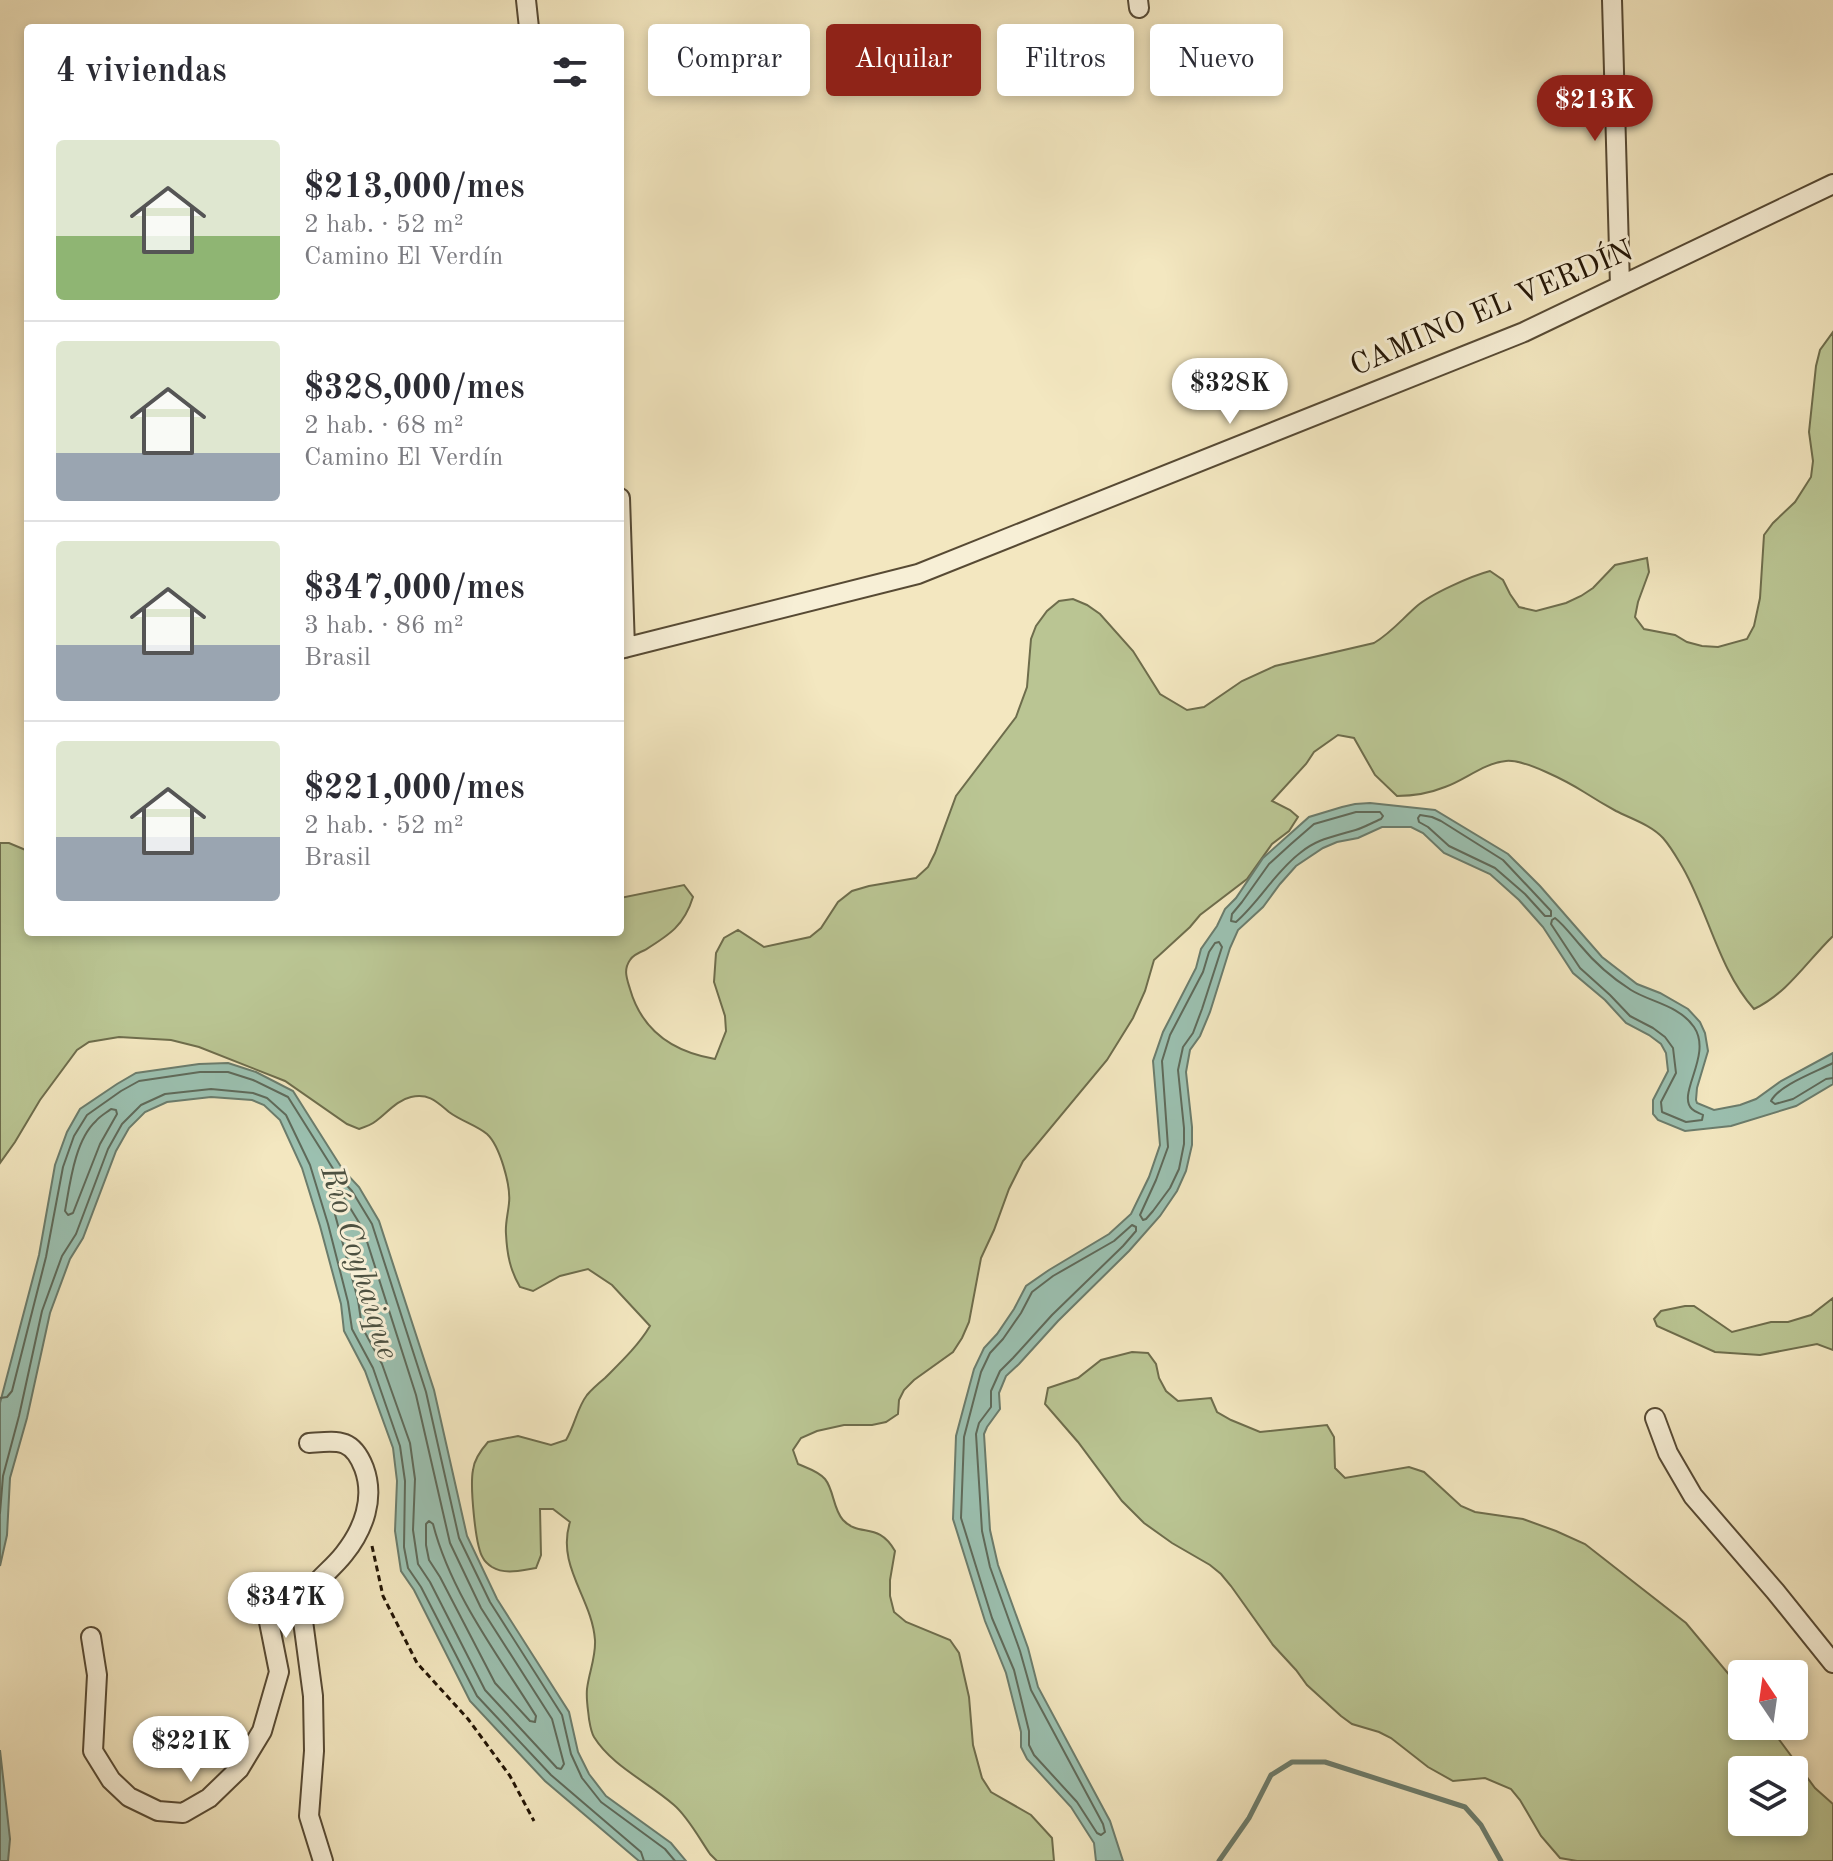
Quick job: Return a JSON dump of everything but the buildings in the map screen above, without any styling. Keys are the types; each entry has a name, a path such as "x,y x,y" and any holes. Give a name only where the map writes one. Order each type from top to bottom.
{"street":[{"path":"526,0 529,24"},
{"path":"1612,0 1620,286"},
{"name":"CAMINO EL VERDÍN","path":"624,648 918,574 1524,332 1833,184"},
{"path":"1655,1418 1668,1453 1693,1496 1833,1663"},
{"path":"309,1443 340,1441 358,1454 369,1482 366,1519 345,1553 306,1594 301,1606 313,1696 314,1751 309,1816 323,1861"},
{"path":"91,1637 97,1675 93,1751 111,1780 129,1797 158,1811 183,1813 209,1798 239,1769 262,1731 279,1672 268,1617 273,1609"}],"path":[{"path":"366,1519 383,1596 417,1663 468,1719 510,1776 534,1821"}],"shaded area":[{"path":"1833,332 1833,936 1796,976 1777,994 1754,1009 1732,977 1692,886 1666,841 1647,826 1568,783 1535,767 1506,761 1490,765 1439,789 1397,796 1375,775 1354,738 1338,735 1314,752 1272,801 1298,817 1289,831 1272,844 1247,879 1200,915 1154,960 1133,1018 1107,1060 1023,1161 981,1258 969,1322 953,1352 904,1390 899,1400 898,1414 886,1422 844,1425 817,1431 801,1438 793,1450 798,1464 825,1479 843,1520 856,1528 882,1536 895,1551 890,1580 894,1612 906,1622 950,1640 959,1653 969,1697 973,1745 982,1778 991,1792 1031,1815 1052,1838 1054,1861 717,1861 679,1810 610,1757 602,1747 593,1735 589,1719 587,1689 595,1640 588,1610 571,1568 567,1538 570,1522 553,1509 540,1509 541,1555 536,1568 508,1571 492,1567 480,1551 472,1478 476,1458 488,1442 518,1436 551,1445 566,1440 587,1395 629,1354 650,1326 612,1285 588,1269 560,1276 533,1291 520,1287 511,1268 507,1248 509,1196 506,1177 496,1147 483,1131 423,1096 401,1101 374,1122 359,1129 285,1081 199,1047 171,1040 119,1037 89,1042 77,1050 40,1100 0,1163 0,843 24,849 24,936 624,936 624,897 684,885 693,897 685,915 668,934 631,958 627,978 635,1004 651,1028 673,1045 715,1059 726,1031 725,1016 714,982 716,953 724,938 738,930 764,947 810,937 821,928 838,902 852,891 916,878 928,867 956,796 1016,717 1027,687 1031,639 1047,611 1059,601 1073,599 1100,614 1133,651 1160,694 1187,710 1204,707 1242,681 1275,666 1374,643 1423,601 1490,571 1503,580 1519,607 1536,611 1581,596 1615,565 1647,558 1649,572 1635,617 1644,629 1675,635 1702,646 1718,647 1747,639 1754,626 1760,598 1764,535 1795,502 1811,477 1813,461 1809,432 1820,350"},
{"path":"1833,1298 1833,1350 1817,1344 1760,1355 1715,1352 1657,1326 1654,1319 1661,1311 1694,1306 1732,1332 1811,1315"},
{"path":"1132,1352 1148,1353 1156,1364 1166,1391 1178,1401 1211,1398 1217,1412 1260,1432 1327,1425 1334,1437 1335,1468 1345,1478 1409,1467 1424,1472 1461,1506 1475,1512 1523,1519 1585,1544 1686,1623 1728,1673 1728,1740 1779,1740 1791,1756 1728,1756 1728,1836 1808,1836 1808,1779 1833,1804 1833,1861 1577,1861 1560,1858 1541,1836 1511,1789 1485,1778 1453,1781 1428,1767 1391,1738 1352,1724 1341,1716 1307,1685 1273,1645 1221,1574 1144,1523 1122,1501 1045,1404 1048,1388 1078,1378 1101,1360"}],"water":[{"path":"1370,803 1435,810 1508,854 1602,957 1637,984 1688,1009 1700,1022 1708,1051 1697,1088 1697,1103 1714,1110 1740,1105 1756,1099 1781,1081 1833,1053 1833,1084 1796,1106 1731,1126 1685,1131 1658,1120 1653,1114 1653,1100 1668,1071 1666,1053 1661,1044 1626,1023 1573,973 1543,927 1490,874 1444,853 1423,833 1411,827 1382,827 1358,838 1337,842 1296,866 1263,907 1238,930 1210,1012 1190,1050 1186,1072 1192,1145 1177,1191 1129,1251 1006,1376 999,1393 1000,1409 984,1434 990,1530 998,1565 1028,1648 1038,1687 1110,1821 1123,1861 1096,1861 1094,1843 1071,1807 1027,1759 1021,1747 1021,1732 1006,1673 985,1621 953,1519 956,1436 974,1369 984,1348 1014,1309 1026,1286 1109,1234 1131,1214 1160,1145 1153,1061 1163,1032 1196,968 1201,949 1225,909 1263,858 1309,817"},
{"name":"Río Coyhaique","path":"228,1063 256,1072 293,1091 379,1221 434,1390 467,1536 497,1599 569,1712 578,1752 589,1774 606,1796 671,1843 686,1861 639,1861 545,1781 470,1701 414,1590 401,1571 395,1531 397,1481 393,1448 365,1371 344,1331 341,1304 302,1168 280,1120 264,1105 252,1100 211,1097 167,1102 145,1112 129,1128 116,1151 50,1313 10,1478 7,1535 0,1566 0,1403 39,1255 55,1165 67,1132 80,1109 136,1073"},
{"path":"0,1750 10,1839 8,1861 0,1861"}],"waterway":[{"path":"1219,1861 1249,1818 1271,1775 1292,1762 1325,1762 1465,1807 1481,1825 1501,1861"}]}
